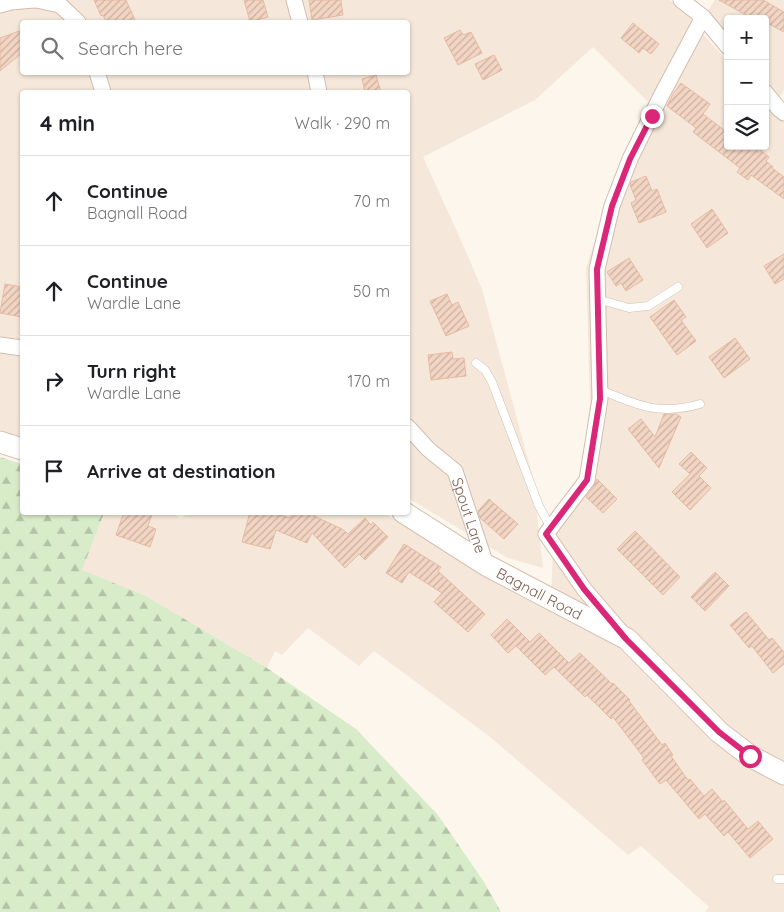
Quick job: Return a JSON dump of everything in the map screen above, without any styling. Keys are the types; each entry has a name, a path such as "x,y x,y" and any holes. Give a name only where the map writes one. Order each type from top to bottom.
{"street":[{"path":"0,5 35,0 60,5 76,20"},
{"path":"294,0 299,20"},
{"path":"681,0 703,17 724,42"},
{"path":"626,639 584,589 546,534 587,480 600,399 597,269 612,206 630,159 703,17"},
{"path":"98,75 102,90"},
{"path":"316,75 319,90"},
{"path":"769,97 784,113"},
{"path":"0,345 20,348"},
{"name":"Spout Lane","path":"410,429 428,449 456,471 486,565"},
{"path":"0,442 20,448"},
{"name":"Bagnall Road","path":"408,515 486,565 626,639 719,732 750,756 784,774"}],"lane":[{"path":"598,299 629,308 648,306 678,287"},
{"path":"476,363 485,370 492,382 540,506 551,528"},
{"path":"599,390 631,403 655,409 688,407 700,404"}],"shaded area":[{"path":"0,0 670,0 696,21 652,106 593,47 535,100 423,157 482,289 533,478 543,568 508,558 410,499 410,90 20,90 20,436 0,430"},
{"path":"715,0 784,0 784,90 780,97 769,84 769,15 724,15 724,31 707,12"},
{"path":"700,31 724,58 724,150 769,150 769,108 784,120 784,912 705,912 709,907 641,846 628,855 489,736 374,651 359,666 308,628 282,655 275,651 267,668 146,596 81,570 103,515 174,515 181,518 186,515 387,515 551,605 553,540 580,478 590,404 586,268 621,159 658,120 677,75"}],"green space":[{"path":"0,457 20,463 20,515 103,515 82,570 146,596 267,668 356,729 438,815 484,882 501,912 0,912"}],"building":[{"path":"94,0 126,0 135,20 105,20 103,15 101,16"},
{"path":"244,0 263,0 268,17 249,20"},
{"path":"309,0 341,0 343,15 312,20"},
{"path":"719,0 763,0 784,12 784,32 769,24 769,15 746,15"},
{"path":"633,23 659,44 651,54 643,48 639,53 621,38"},
{"path":"460,30 463,35 471,32 482,53 458,65 444,38"},
{"path":"20,31 20,55 0,71 0,38"},
{"path":"494,55 502,70 483,80 475,64"},
{"path":"376,75 380,90 365,90 362,79"},
{"path":"681,83 710,104 703,114 724,130 724,150 760,150 769,157 766,161 784,177 784,199 751,175 748,180 737,172 740,168 693,132 696,128 667,106"},
{"path":"646,176 652,191 657,189 666,212 639,223 631,203 636,200 630,185 631,182"},
{"path":"712,209 728,233 707,248 691,224"},
{"path":"784,254 784,279 775,284 764,266"},
{"path":"629,258 643,280 626,291 621,283 616,286 607,272"},
{"path":"5,284 20,287 20,317 0,313"},
{"path":"447,294 452,305 458,302 469,326 446,336 430,301"},
{"path":"674,300 686,317 681,320 696,341 677,355 650,317"},
{"path":"735,338 750,359 724,378 709,357"},
{"path":"452,352 453,359 464,358 466,376 431,380 428,355"},
{"path":"664,414 676,414 681,417 659,468 628,429 641,419 655,437"},
{"path":"691,452 707,468 699,476 711,488 690,510 672,492 690,474 679,464"},
{"path":"597,479 617,499 603,513 586,497"},
{"path":"489,499 518,524 504,539 480,518 478,511"},
{"path":"123,515 152,515 148,526 156,529 150,547 116,535"},
{"path":"249,515 280,515 290,518 292,515 314,515 348,534 365,518 371,525 373,522 388,537 365,560 359,554 345,568 312,533 307,543 276,530 270,549 242,542"},
{"path":"635,531 680,577 663,595 617,549"},
{"path":"404,544 441,567 438,571 485,614 468,632 434,602 442,593 409,572 402,583 386,573"},
{"path":"715,572 729,586 705,611 691,597"},
{"path":"746,612 769,640 772,638 784,652 784,664 773,673 752,646 749,648 730,625"},
{"path":"507,619 530,642 539,633 569,663 580,653 630,700 662,745 665,743 673,755 671,756 688,780 690,779 704,796 712,789 723,802 724,800 748,829 758,821 773,839 750,858 728,832 724,836 705,814 699,819 666,780 660,784 642,760 644,758 613,717 611,719 587,695 585,697 554,667 545,675 516,646 508,653 491,635"}],"route":[{"path":"652,116 630,159 612,206 597,269 600,399 587,480 546,534 584,589 626,639 719,732 750,756"}]}
